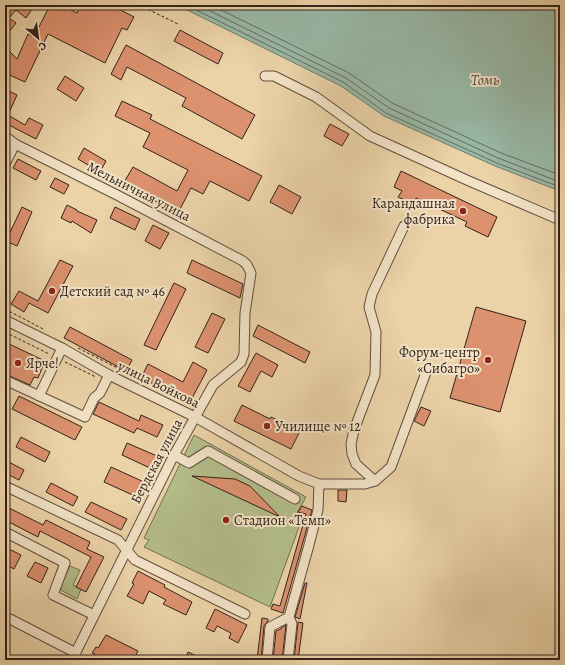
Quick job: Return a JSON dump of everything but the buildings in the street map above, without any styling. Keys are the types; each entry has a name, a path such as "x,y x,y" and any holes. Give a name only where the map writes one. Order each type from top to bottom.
{"street":[{"path":"265,76 274,76 316,96 370,136 560,220"},
{"name":"Мельничная улица","path":"5,136 15,144 243,261 250,269 251,278"},
{"path":"5,164 15,144"},
{"path":"375,481 356,464 352,454 351,444 354,430 374,375 376,332 369,307 372,294 404,226"},
{"name":"Бердская улица","path":"74,657 126,550 197,413 213,385 240,362 244,354 245,313 251,278"},
{"name":"улица Войкова","path":"5,320 62,348 109,375 197,413 299,476 319,484"},
{"path":"39,396 62,348"},
{"path":"288,660 292,624 289,617 318,510 319,484 365,484 375,481 391,467 428,367"},
{"path":"5,380 85,417 94,398 100,393 109,375"},
{"path":"174,455 189,463 208,451 295,499"},
{"path":"5,486 118,540 135,560 245,614"},
{"path":"5,532 65,563 53,595 94,615"},
{"path":"267,660 270,627 289,617"},
{"path":"10,620 74,657"}],"path":[{"path":"139,5 178,24"},
{"path":"5,309 44,330"},
{"path":"76,347 197,413"}],"green space":[{"name":"Стадион «Темп»","path":"194,435 306,497 297,513 299,527 270,607 144,547 149,540 144,538"},
{"path":"70,566 80,570 73,585 81,589 77,599 59,589"}],"water":[{"name":"Томь","path":"177,5 560,5 560,191 495,166 384,116 341,86"}],"place":[{"name":"Карандашная фабрика","path":"463,211"},
{"name":"Детский сад № 46","path":"52,291"},
{"name":"Форум-центр «Сибагро»","path":"488,360"},
{"name":"Ярче!","path":"18,363"},
{"name":"Училище № 12","path":"267,426"},
{"name":"Стадион «Темп»","path":"226,520"}]}
